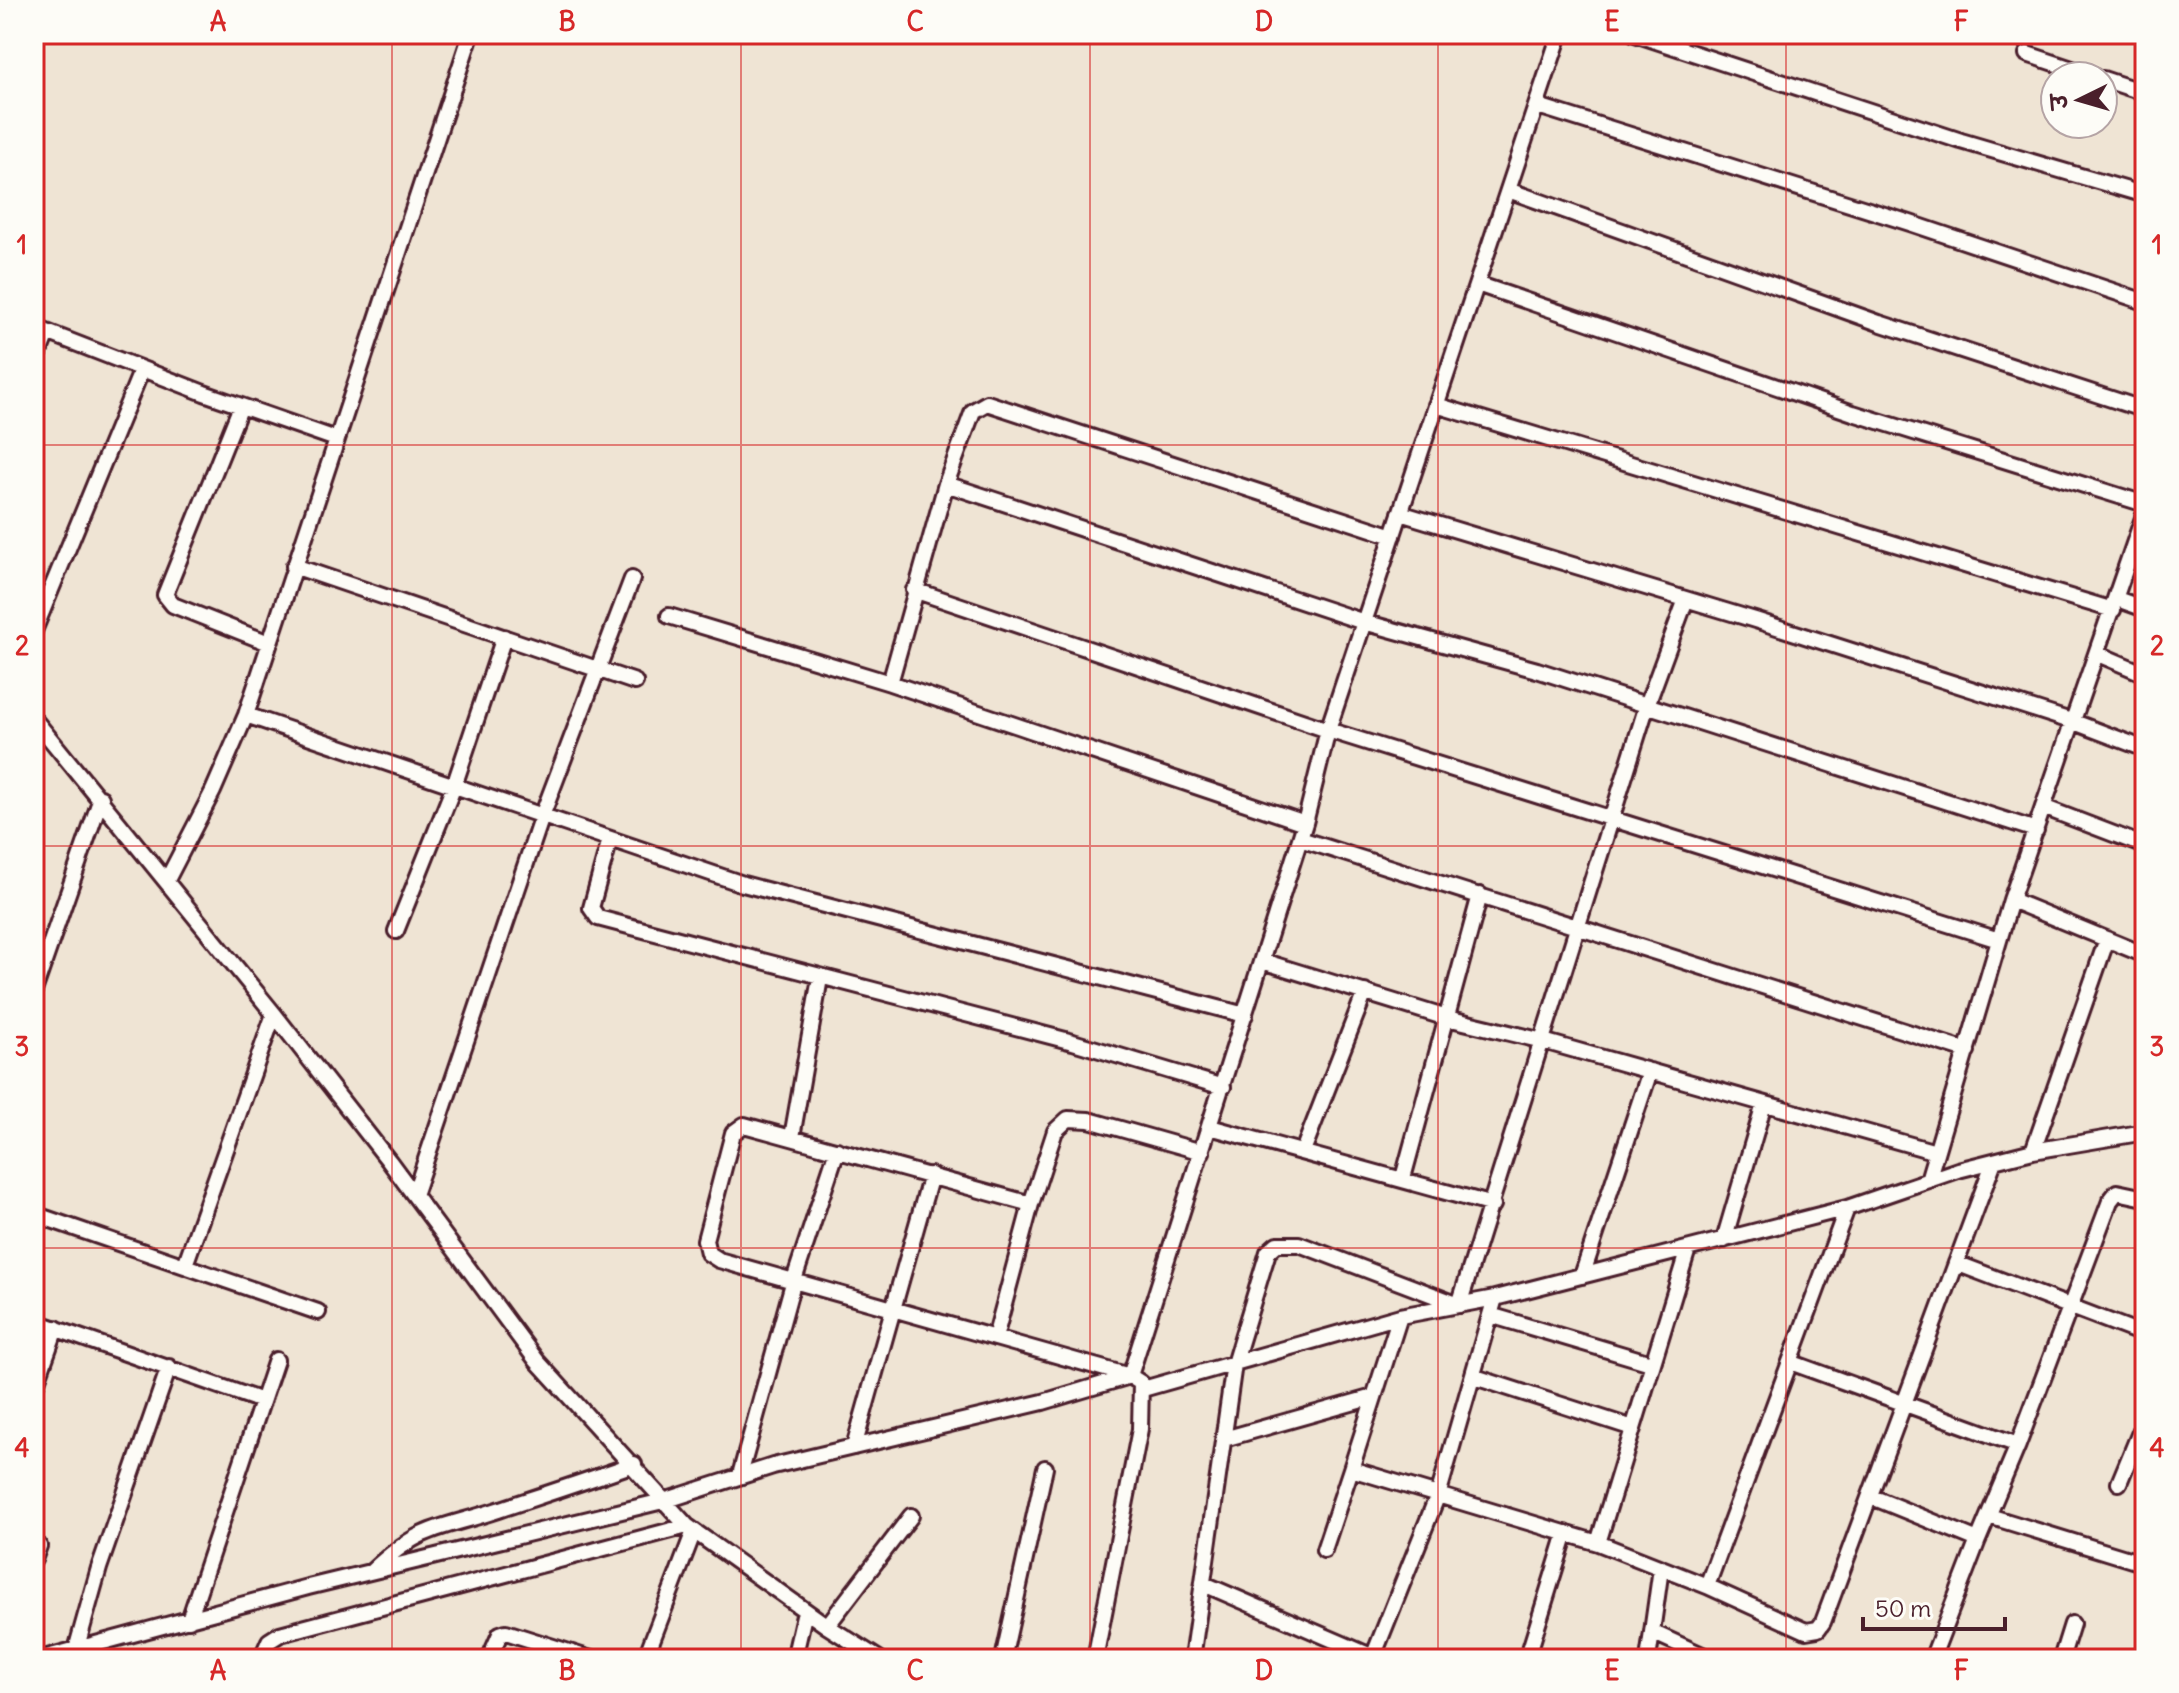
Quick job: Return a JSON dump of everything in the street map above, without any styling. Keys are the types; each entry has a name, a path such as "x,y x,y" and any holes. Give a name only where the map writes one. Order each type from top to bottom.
{"street":[{"path":"167,880 194,832 246,715 471,34"},
{"path":"1130,1376 1305,823 1328,730 1560,34"},
{"path":"1635,34 1961,141 2145,195"},
{"path":"2027,54 2045,60"},
{"path":"2119,84 2145,93"},
{"path":"1538,106 1910,223 2145,302"},
{"path":"1508,190 1879,323 2145,410"},
{"path":"1477,284 1853,413 2145,504"},
{"path":"34,365 41,330 336,439"},
{"path":"34,631 142,369"},
{"path":"890,683 946,484 973,411 987,403 1393,536"},
{"path":"1436,405 2115,604 2145,609"},
{"path":"241,406 165,595 173,605 269,643"},
{"path":"946,484 1364,622 1647,705 2036,830"},
{"path":"1928,1180 2011,900 2145,512"},
{"path":"1400,513 2074,722 2145,749"},
{"path":"294,566 635,682"},
{"path":"414,1195 542,816 632,579"},
{"path":"914,590 1328,730 1999,940"},
{"path":"1459,1305 1493,1205 1647,705 1685,602"},
{"path":"669,616 890,683 1305,823"},
{"path":"396,931 454,786 504,637"},
{"path":"2098,654 2145,674"},
{"path":"246,715 743,884 1245,1015"},
{"path":"34,719 274,1014 537,1361 680,1516 805,1611 879,1659"},
{"path":"34,991 101,798"},
{"path":"2043,807 2145,846"},
{"path":"610,839 591,904 594,916 820,978 1073,1042 1223,1087"},
{"path":"1300,839 1967,1051"},
{"path":"1403,1178 1480,895"},
{"path":"2011,900 2145,955"},
{"path":"2033,1151 2107,939"},
{"path":"1262,961 1447,1018 1543,1041 1936,1152"},
{"path":"792,1137 820,978"},
{"path":"1303,1151 1365,992"},
{"path":"185,1265 274,1014"},
{"path":"1582,1276 1650,1071"},
{"path":"1724,1240 1764,1104"},
{"path":"995,1338 1031,1204 1055,1131 1068,1119 1089,1120 1202,1152"},
{"path":"1031,1204 750,1126 737,1128 705,1247 719,1260 793,1283 894,1308 1130,1376 1143,1389 1140,1429 1095,1659"},
{"path":"1210,1127 1493,1205"},
{"path":"1143,1389 1400,1316 1495,1298 1847,1208 1994,1161 2033,1151 2145,1132"},
{"path":"740,1475 793,1283 837,1150"},
{"path":"1351,1469 1439,1492 1598,1543 1707,1586 1806,1631 1818,1629 1872,1497 1994,1161"},
{"path":"854,1447 931,1175"},
{"path":"1932,1659 2113,1196 2124,1191 2145,1198"},
{"path":"1707,1586 1847,1208"},
{"path":"34,1214 318,1312"},
{"path":"1192,1659 1234,1364 1265,1260 1277,1244 1299,1244 1459,1305"},
{"path":"1598,1543 1688,1249"},
{"path":"1956,1263 2145,1335"},
{"path":"1204,1584 1376,1658 1439,1492 1475,1377 1495,1298"},
{"path":"1490,1315 1651,1363"},
{"path":"1324,1550 1400,1316"},
{"path":"34,1321 262,1401"},
{"path":"34,1390 56,1328"},
{"path":"189,1620 276,1360"},
{"path":"1790,1362 2018,1445"},
{"path":"76,1650 99,1568 169,1367"},
{"path":"261,1659 269,1641 280,1634 680,1516 740,1475 1043,1402 1130,1376"},
{"path":"1475,1377 1633,1428"},
{"path":"1224,1439 1373,1397"},
{"path":"2119,1483 2145,1420"},
{"path":"372,1571 401,1544 445,1523 491,1512 634,1464"},
{"path":"1003,1659 1045,1468"},
{"path":"1872,1497 1978,1540"},
{"path":"40,1659 372,1571 680,1516"},
{"path":"645,1659 680,1516"},
{"path":"827,1626 911,1516"},
{"path":"1989,1516 2145,1564"},
{"path":"1527,1659 1566,1533"},
{"path":"34,1560 39,1546"},
{"path":"1648,1659 1661,1568"},
{"path":"794,1659 805,1611"},
{"path":"2061,1659 2072,1624"},
{"path":"489,1659 500,1634 506,1632 591,1659"},
{"path":"1652,1632 1711,1659"}]}
